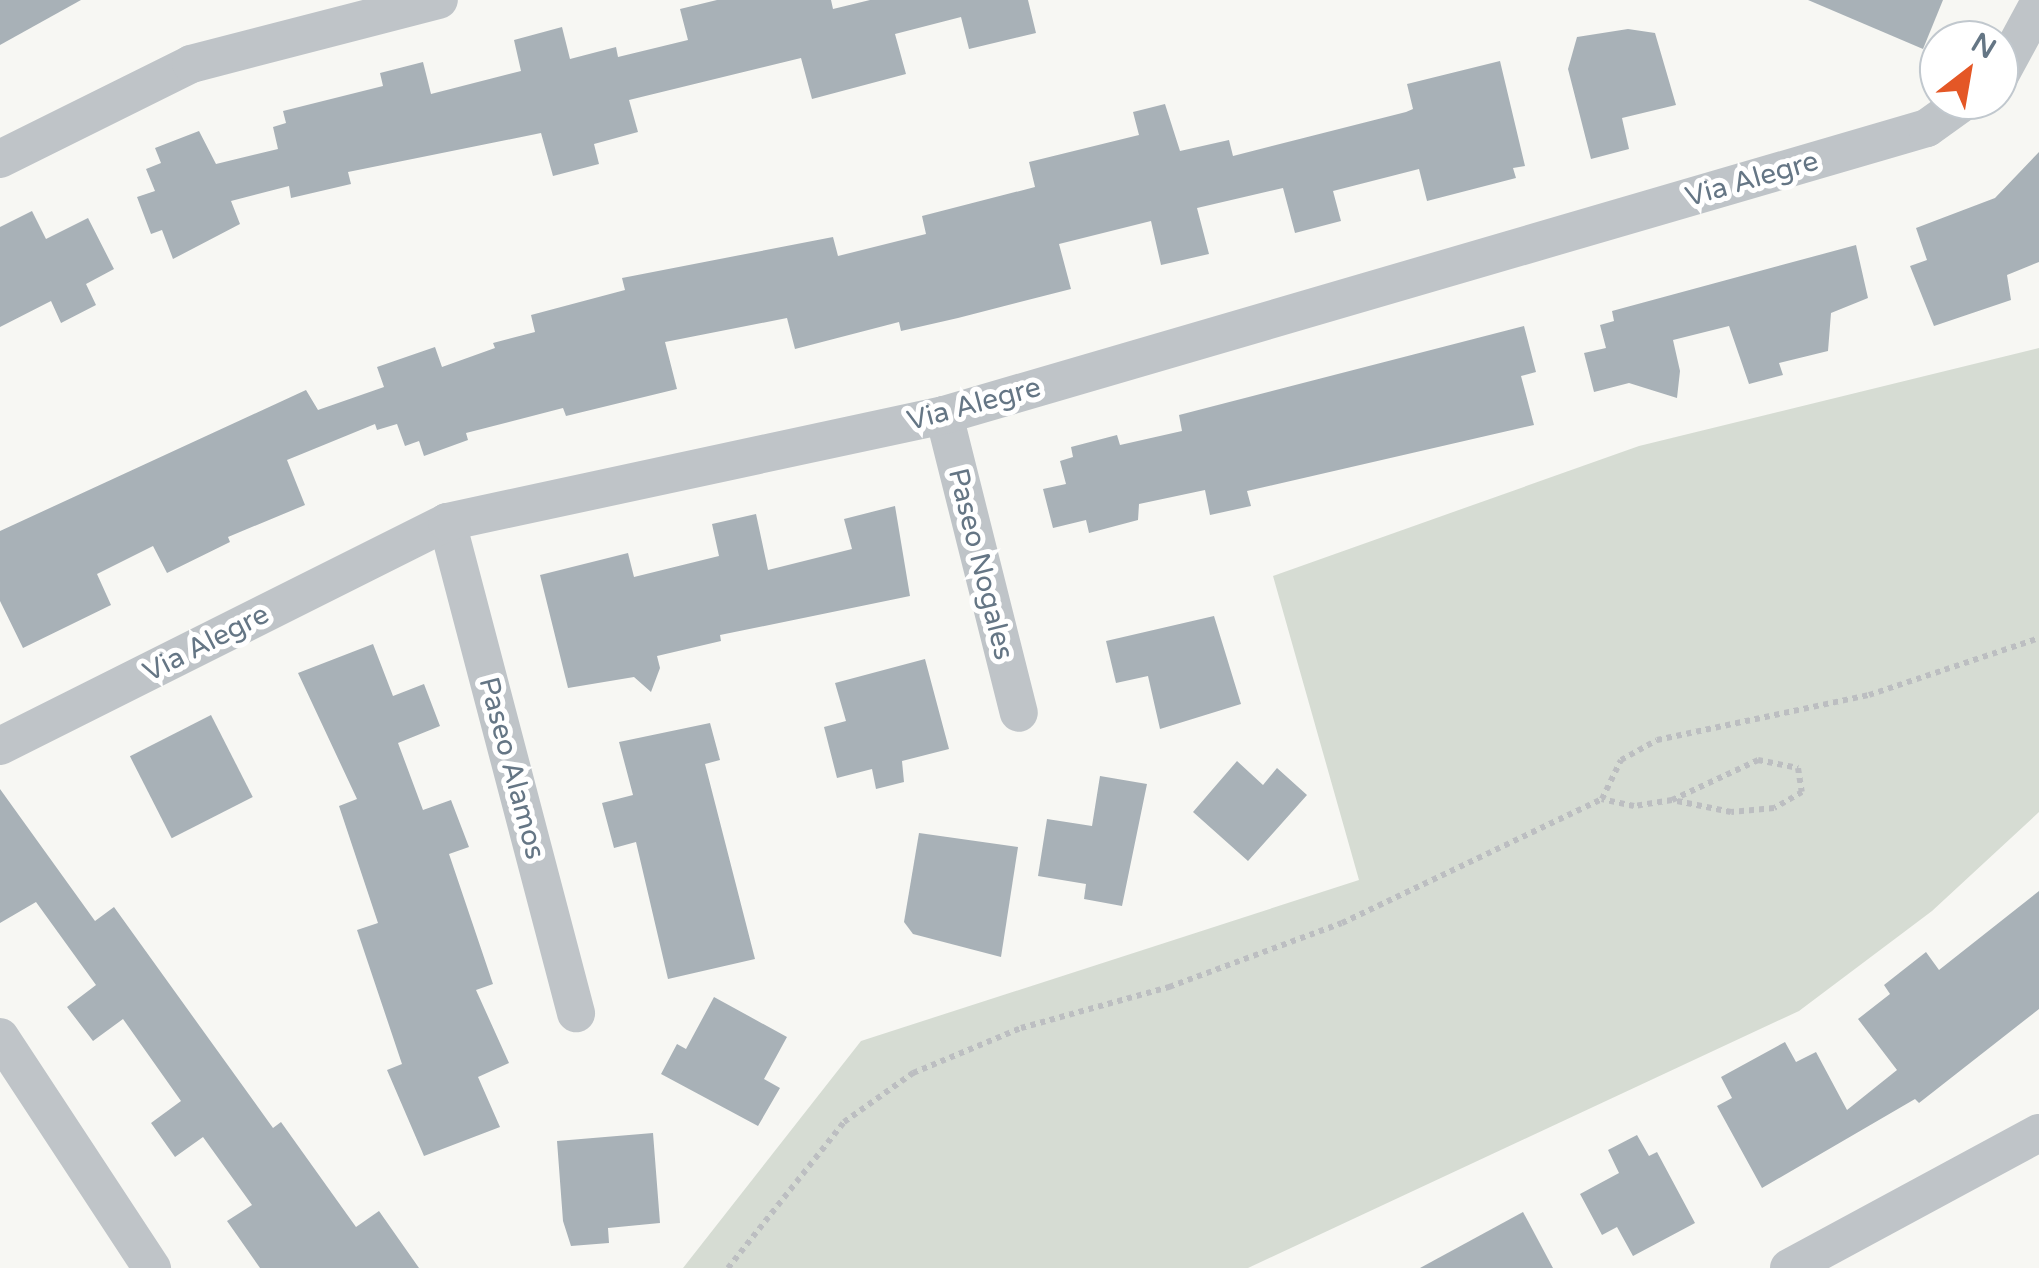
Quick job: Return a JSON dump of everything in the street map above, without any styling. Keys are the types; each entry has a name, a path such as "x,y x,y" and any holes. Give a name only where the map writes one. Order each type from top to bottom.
{"street":[{"path":"0,158 191,64 439,0"},
{"path":"2019,40 2039,3"},
{"name":"Via Alegre","path":"0,746 447,522 944,415 1927,128 1938,120"},
{"name":"Paseo Nogales","path":"944,415 1018,713"},
{"name":"Paseo Alamos","path":"447,522 576,1013"},
{"path":"0,1036 152,1268"},
{"path":"1789,1268 2039,1133"}],"path":[{"path":"1602,799 1621,760 1657,740 1869,695 2039,638"},
{"path":"728,1268 844,1122 914,1073 1021,1028 1170,986 1342,923 1602,799 1634,806 1672,800 1758,760 1798,768 1802,792 1774,808 1731,812 1672,800"}],"shaded area":[{"path":"2039,348 2039,812 1932,911 1799,1011 1248,1268 683,1268 861,1041 1359,880 1273,576 1639,446"}],"building":[{"path":"0,0 81,0 0,45"},
{"path":"717,0 831,0 833,9 870,0 1028,0 1036,33 969,49 961,17 895,34 906,74 812,99 801,58 629,100 638,132 594,144 599,164 553,176 541,133 348,172 351,184 291,198 289,186 231,201 240,224 173,259 162,230 151,234 137,197 155,191 146,169 161,163 155,148 199,131 216,164 278,149 273,127 286,123 283,111 383,86 380,73 423,62 431,94 521,71 514,40 562,27 570,59 616,47 618,57 688,40 680,9"},
{"path":"1808,0 1943,0 1935,20 1919,20 1919,47"},
{"path":"1628,29 1655,33 1676,105 1622,118 1629,149 1591,159 1568,69 1577,37"},
{"path":"1500,61 1525,166 1513,168 1516,178 1427,201 1419,169 1333,191 1341,221 1295,233 1283,188 1197,208 1209,254 1161,265 1151,221 1059,244 1071,289 958,318 901,331 899,322 795,349 787,318 665,342 677,389 566,416 563,408 466,433 468,440 424,456 419,441 405,446 397,424 377,430 375,424 287,460 305,505 228,537 230,542 167,573 153,546 97,574 111,605 23,648 0,601 0,531 306,390 318,410 384,387 377,367 435,347 442,367 495,348 493,343 535,332 531,315 625,290 622,278 833,237 838,256 926,234 922,216 1035,187 1029,162 1139,135 1133,112 1165,104 1180,151 1229,140 1233,156 1406,112 1413,109 1407,84"},
{"path":"2039,152 2039,262 2007,275 2011,300 1934,326 1910,266 1927,260 1916,228 1995,198"},
{"path":"32,211 46,239 88,218 114,269 86,284 96,305 61,323 51,301 0,327 0,227"},
{"path":"1856,245 1868,298 1831,313 1828,351 1779,363 1783,375 1749,384 1729,326 1673,340 1680,371 1677,398 1629,383 1594,392 1584,353 1606,348 1600,325 1614,321 1612,311"},
{"path":"1524,326 1536,372 1521,376 1534,425 1247,491 1251,506 1210,515 1205,490 1139,504 1138,520 1089,533 1086,520 1053,528 1043,489 1066,484 1060,461 1073,457 1071,447 1117,435 1120,445 1182,431 1179,415"},
{"path":"895,506 910,596 720,635 721,641 657,656 660,668 651,692 634,677 568,688 540,575 628,553 634,577 719,556 712,524 756,514 768,570 852,549 844,519"},
{"path":"1214,616 1241,704 1160,729 1148,676 1116,683 1106,641"},
{"path":"373,644 393,696 424,684 440,726 398,743 423,810 451,800 469,847 449,854 493,984 476,990 509,1063 478,1077 500,1127 424,1156 387,1070 402,1064 357,930 378,923 339,806 357,799 298,673"},
{"path":"925,659 949,749 902,761 904,782 876,789 872,769 837,778 824,727 846,721 835,683"},
{"path":"211,715 253,797 172,838 130,756"},
{"path":"710,723 720,760 705,764 755,959 668,979 636,842 614,848 602,803 633,795 619,742"},
{"path":"1237,761 1263,785 1277,768 1307,795 1248,861 1193,812"},
{"path":"1100,776 1147,784 1122,906 1084,899 1086,884 1038,876 1047,819 1092,826"},
{"path":"0,789 95,921 114,907 273,1128 281,1122 356,1227 379,1211 419,1268 260,1268 227,1221 252,1205 203,1137 175,1157 151,1123 181,1101 123,1019 93,1041 67,1007 96,985 36,902 0,923"},
{"path":"919,833 1018,847 1001,957 913,934 904,922"},
{"path":"2039,891 2039,1009 1919,1103 1915,1099 1762,1188 1717,1106 1732,1098 1721,1077 1785,1042 1796,1062 1816,1052 1847,1110 1897,1070 1858,1019 1890,994 1884,985 1926,952 1939,970"},
{"path":"714,997 787,1037 764,1079 780,1088 758,1126 661,1074 677,1044 686,1049"},
{"path":"653,1133 660,1223 608,1228 609,1243 571,1246 563,1221 557,1141"},
{"path":"1637,1135 1649,1156 1657,1152 1695,1223 1633,1256 1617,1227 1602,1235 1580,1194 1619,1173 1608,1150"},
{"path":"1523,1212 1553,1268 1420,1268"}]}
